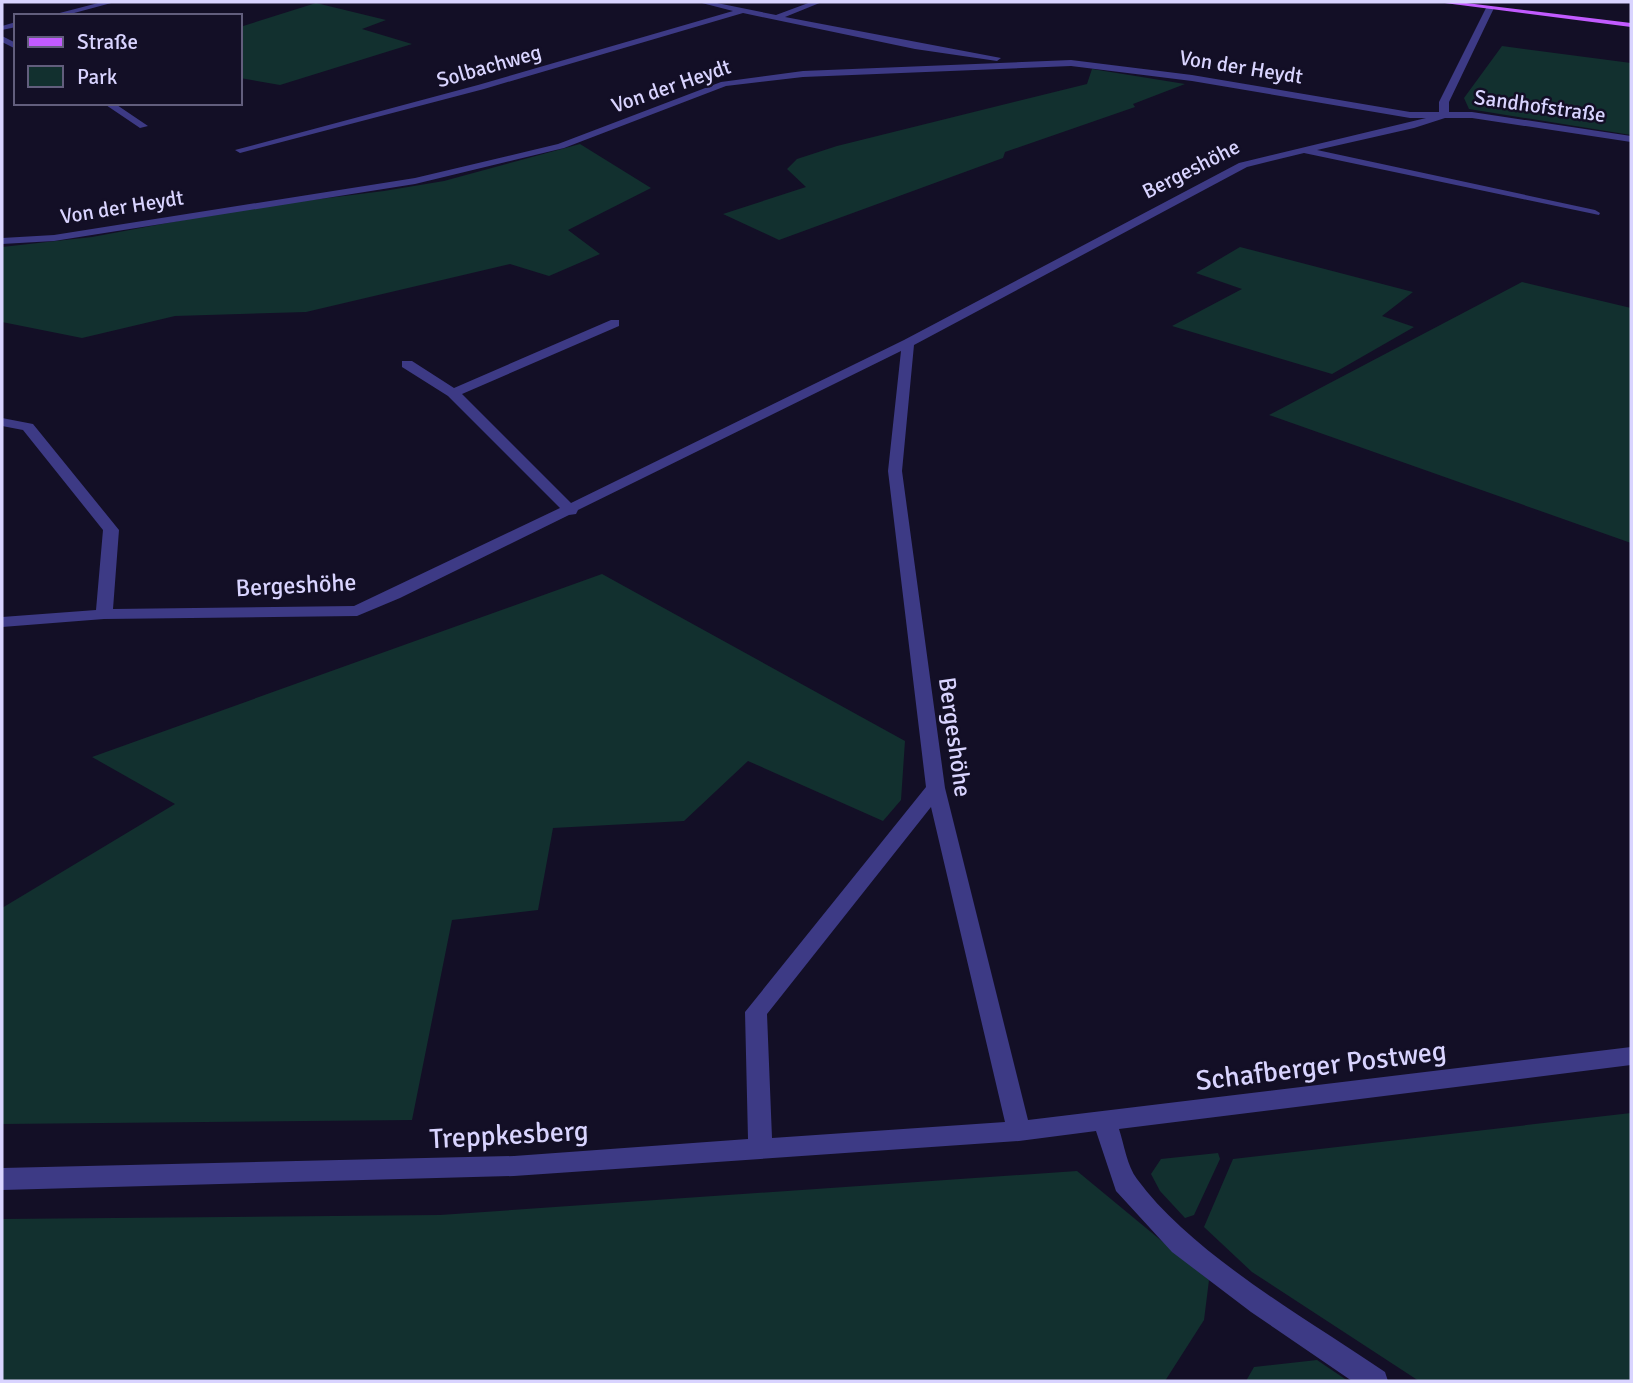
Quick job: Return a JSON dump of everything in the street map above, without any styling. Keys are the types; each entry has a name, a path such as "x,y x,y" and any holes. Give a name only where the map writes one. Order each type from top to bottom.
{"main road":[{"path":"1441,2 1490,8 1508,6 1631,25"}],"street":[{"path":"60,14 111,2"},
{"path":"702,2 915,46 1050,64"},
{"path":"777,16 818,2"},
{"path":"1444,115 1444,102 1490,8"},
{"name":"Solbachweg","path":"240,150 481,88 745,10"},
{"name":"Von der Heydt","path":"2,241 54,238 415,181 561,146 694,94 742,80 803,74 1050,64 1125,69 1410,115 1444,115"},
{"path":"110,105 143,126"},
{"name":"Sandhofstraße","path":"1444,115 1472,115 1631,139"},
{"name":"Bergeshöhe","path":"2,621 104,614 357,611 570,511 629,479 908,343 1243,165 1411,126 1444,115"},
{"path":"1301,150 1595,213"},
{"path":"453,393 615,323"},
{"name":"Bergeshöhe","path":"908,343 895,471 936,788 1019,1131"},
{"path":"407,364 453,393 570,511"},
{"path":"2,422 28,427 111,530 104,614"},
{"path":"760,1149 756,1012 936,788"},
{"name":"Schafberger Postweg","path":"1019,1131 1631,1056"},
{"path":"1105,1122 1125,1183 1181,1244 1260,1303 1375,1381"},
{"name":"Treppkesberg","path":"2,1179 514,1166 1019,1131"}],"green space":[{"path":"316,3 386,20 362,29 412,44 280,85 242,78 242,26"},
{"path":"1502,46 1631,63 1631,135 1469,109 1464,98"},
{"path":"1092,69 1185,84 1133,104 1135,107 1005,152 1003,158 779,240 723,214 806,187 787,169 797,159 837,146 1087,84"},
{"path":"580,144 651,188 568,230 600,254 549,276 510,264 306,312 175,316 82,338 2,322 2,247 92,237 248,208 444,181"},
{"path":"1240,247 1413,292 1382,316 1414,327 1332,374 1172,326 1242,289 1196,273"},
{"path":"1522,282 1631,308 1631,543 1269,415"},
{"path":"602,574 905,741 901,800 883,821 748,761 684,821 553,828 538,910 452,920 412,1120 2,1124 2,908 175,804 92,757"},
{"path":"1631,1113 1631,1381 1419,1381 1252,1272 1204,1227 1233,1159"},
{"path":"1218,1153 1220,1159 1194,1215 1185,1218 1160,1191 1151,1174 1161,1159"},
{"path":"1077,1171 1209,1280 1204,1320 1165,1381 2,1381 2,1219 440,1215"},
{"path":"1317,1360 1348,1381 1246,1381 1254,1367"}]}
